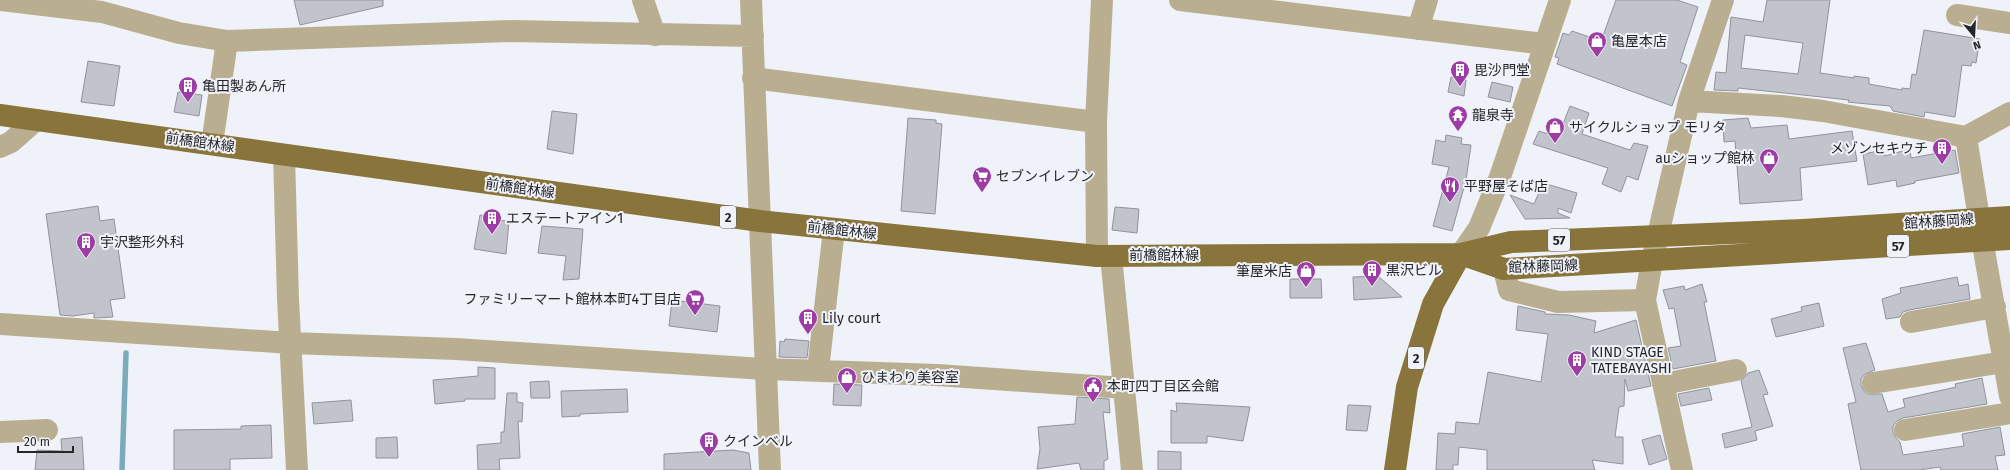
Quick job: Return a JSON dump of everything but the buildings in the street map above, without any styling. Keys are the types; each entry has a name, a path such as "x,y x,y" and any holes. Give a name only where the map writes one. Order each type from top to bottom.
{"main road":[{"name":"前橋館林線","path":"0,115 760,221 1104,256 1461,254"},
{"name":"館林藤岡線","path":"1461,254 1511,242 1803,230 2010,217"},
{"name":"館林藤岡線","path":"1461,254 1504,268 1652,261 2010,239"},
{"name":"2","path":"1395,470 1407,387 1433,304 1461,254"}],"street":[{"path":"1,0 103,6 179,34 227,41 513,31 753,36"},
{"path":"643,0 655,35"},
{"path":"751,0 770,470"},
{"path":"1102,0 1096,122 1104,256 1124,388 1132,470"},
{"path":"1189,0 1545,44"},
{"path":"1418,29 1427,0"},
{"path":"1461,254 1479,228 1500,177 1560,0"},
{"path":"1682,470 1645,300 1652,261 1689,101 1723,0"},
{"path":"1957,15 2010,23"},
{"path":"212,144 227,41"},
{"path":"753,78 1096,122"},
{"path":"1689,101 1823,111 1966,137 2010,113"},
{"path":"0,147 11,142 36,120"},
{"path":"1966,137 1980,219 1982,241 2000,315 2004,362 2010,396"},
{"path":"284,155 297,470"},
{"path":"818,370 834,229"},
{"path":"1504,268 1509,290 1558,302 1645,300"},
{"path":"1911,322 2000,315"},
{"path":"0,324 291,343 456,348 765,369 936,375 1124,388"},
{"path":"1873,383 2004,362"},
{"path":"1663,384 1736,370"},
{"path":"1905,430 2010,413"},
{"path":"0,432 47,430"}],"waterway":[{"path":"122,470 126,353"}],"place":[{"name":"亀屋本店","path":"1597,58"},
{"name":"毘沙門堂","path":"1460,87"},
{"name":"亀田製あん所","path":"188,103"},
{"name":"龍泉寺","path":"1458,132"},
{"name":"サイクルショップ モリタ","path":"1555,144"},
{"name":"メゾンセキウチ","path":"1942,165"},
{"name":"auショップ館林","path":"1769,175"},
{"name":"セブンイレブン","path":"982,193"},
{"name":"平野屋そば店","path":"1450,203"},
{"name":"エステートアイン1","path":"492,235"},
{"name":"宇沢整形外科","path":"86,259"},
{"name":"黒沢ビル","path":"1372,287"},
{"name":"筆屋米店","path":"1306,288"},
{"name":"ファミリーマート館林本町4丁目店","path":"695,316"},
{"name":"Lily court","path":"808,335"},
{"name":"KIND STAGE TATEBAYASHI","path":"1577,377"},
{"name":"ひまわり美容室","path":"847,394"},
{"name":"本町四丁目区会館","path":"1093,403"},
{"name":"クインベル","path":"709,458"}]}
